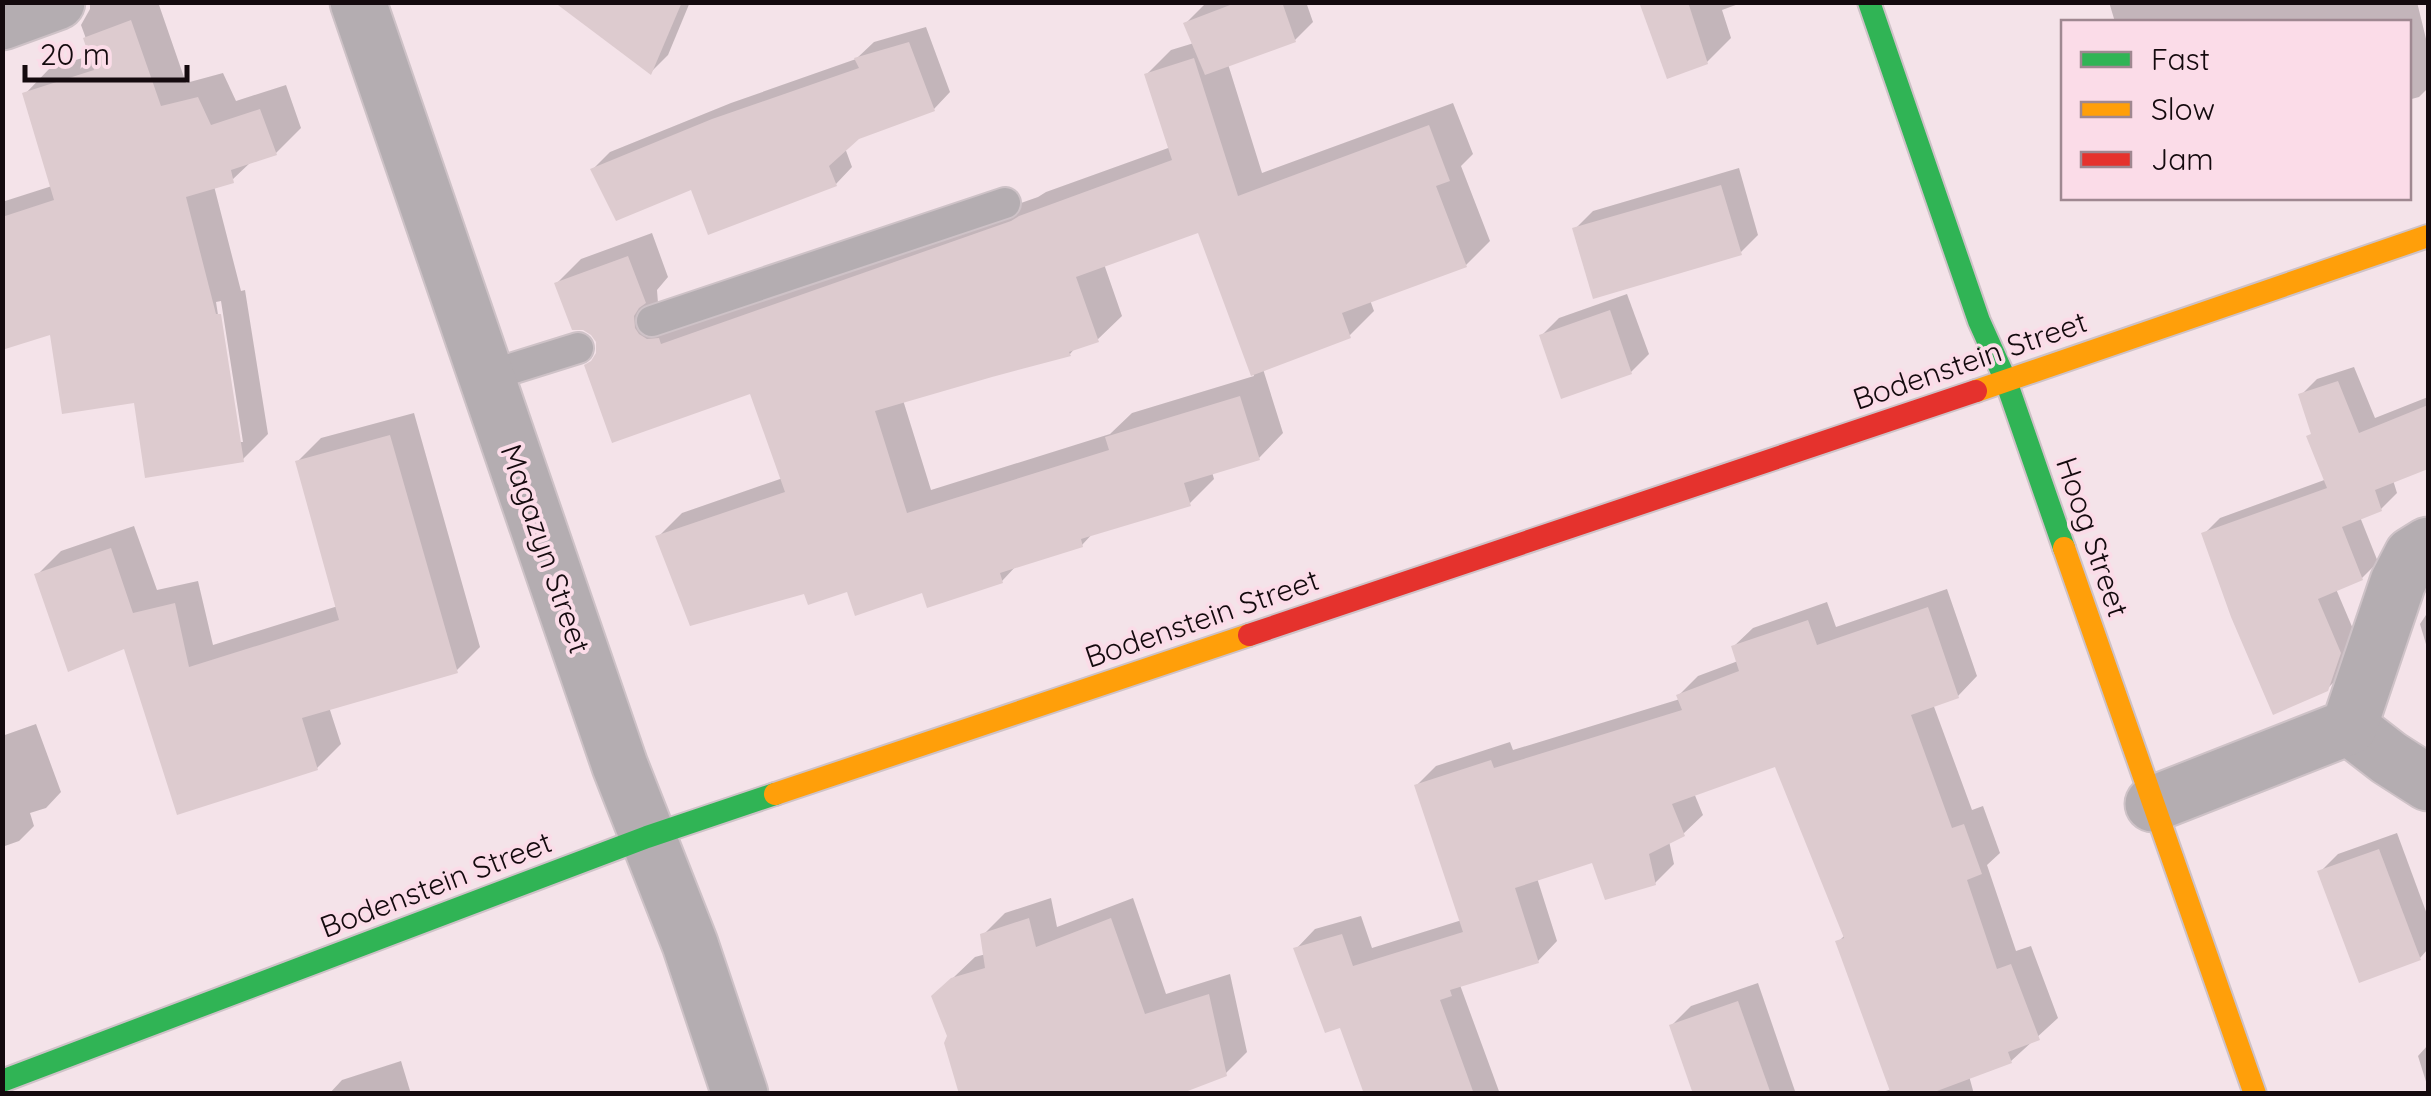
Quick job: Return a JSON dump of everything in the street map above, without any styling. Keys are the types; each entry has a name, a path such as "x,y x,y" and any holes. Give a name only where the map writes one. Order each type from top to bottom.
{"street":[{"path":"2,22 57,2"},
{"name":"Magazyn Street","path":"358,2 486,377 740,1094"},
{"name":"Hoog Street","path":"1869,2 2255,1094"},
{"name":"Bodenstein Street","path":"2,1080 648,837 2428,236"},
{"path":"2153,804 2349,727 2398,582 2412,556 2428,544"},
{"path":"2349,727 2428,782"}],"lane":[{"path":"652,321 1005,203"},
{"path":"486,377 578,348"}],"building":[{"path":"554,2 682,2 651,75"},
{"path":"1238,2 1282,2 1296,42 1205,75 1183,23"},
{"path":"1639,2 1688,2 1708,64 1667,79"},
{"path":"131,20 161,106 198,97 211,125 260,109 277,155 231,170 234,183 186,197 216,314 221,314 244,462 145,478 134,403 62,414 50,335 2,350 2,217 54,200 22,93 94,70 83,38"},
{"path":"909,42 935,111 859,139 829,166 837,186 708,235 691,190 616,221 590,169 712,119 859,68 854,58"},
{"path":"1194,58 1238,196 1429,125 1450,181 1436,186 1467,267 1342,313 1351,338 1251,376 1198,233 1076,277 1099,342 1069,352 1071,356 875,411 907,513 1109,450 1105,437 1240,396 1260,460 1184,483 1191,506 1081,539 1083,547 1000,573 1003,583 927,608 922,593 855,616 847,592 808,605 804,594 690,626 655,536 785,492 750,394 612,443 584,365 596,353 596,342 583,330 572,330 554,283 628,256 646,303 634,316 635,328 647,339 659,338 661,344 1011,221 1172,160 1144,74"},
{"path":"1721,185 1742,255 1593,299 1572,228"},
{"path":"1610,310 1632,374 1561,399 1539,335"},
{"path":"2338,381 2359,433 2428,405 2428,469 2375,490 2382,511 2342,527 2363,580 2318,599 2341,653 2328,691 2273,715 2231,617 2201,533 2327,488 2306,436 2311,434 2298,394"},
{"path":"390,435 458,673 302,718 318,770 177,815 124,649 68,672 34,574 111,548 133,613 175,603 189,667 339,620 295,461"},
{"path":"1928,607 1959,698 1911,715 1952,828 1964,824 1982,874 1967,880 1997,969 2011,964 2040,1040 2008,1052 2012,1063 1929,1094 1891,1094 1835,941 1844,938 1775,767 1672,804 1685,836 1649,854 1656,885 1605,900 1592,863 1515,888 1539,963 1450,990 1452,996 1440,1000 1474,1094 1364,1094 1340,1028 1325,1033 1293,948 1342,934 1353,966 1463,932 1414,785 1491,760 1494,768 1682,710 1676,695 1739,671 1731,646 1808,620 1817,645"},
{"path":"2379,849 2421,960 2359,983 2317,871"},
{"path":"1029,918 1036,947 1111,918 1145,1014 1209,994 1227,1076 1180,1094 959,1094 944,1043 947,1036 931,996 951,978 985,968 980,934"},
{"path":"1738,1001 1771,1094 1693,1094 1669,1025"}],"traffic: fast":[{"path":"1869,2 1979,321 2006,381 2064,548"},
{"path":"2,1081 647,837 775,794"}],"traffic: slow":[{"path":"1976,391 2428,236"},
{"path":"2064,548 2255,1094"},
{"path":"775,794 1249,635"}],"traffic: jam":[{"path":"1249,635 1976,391"}]}
